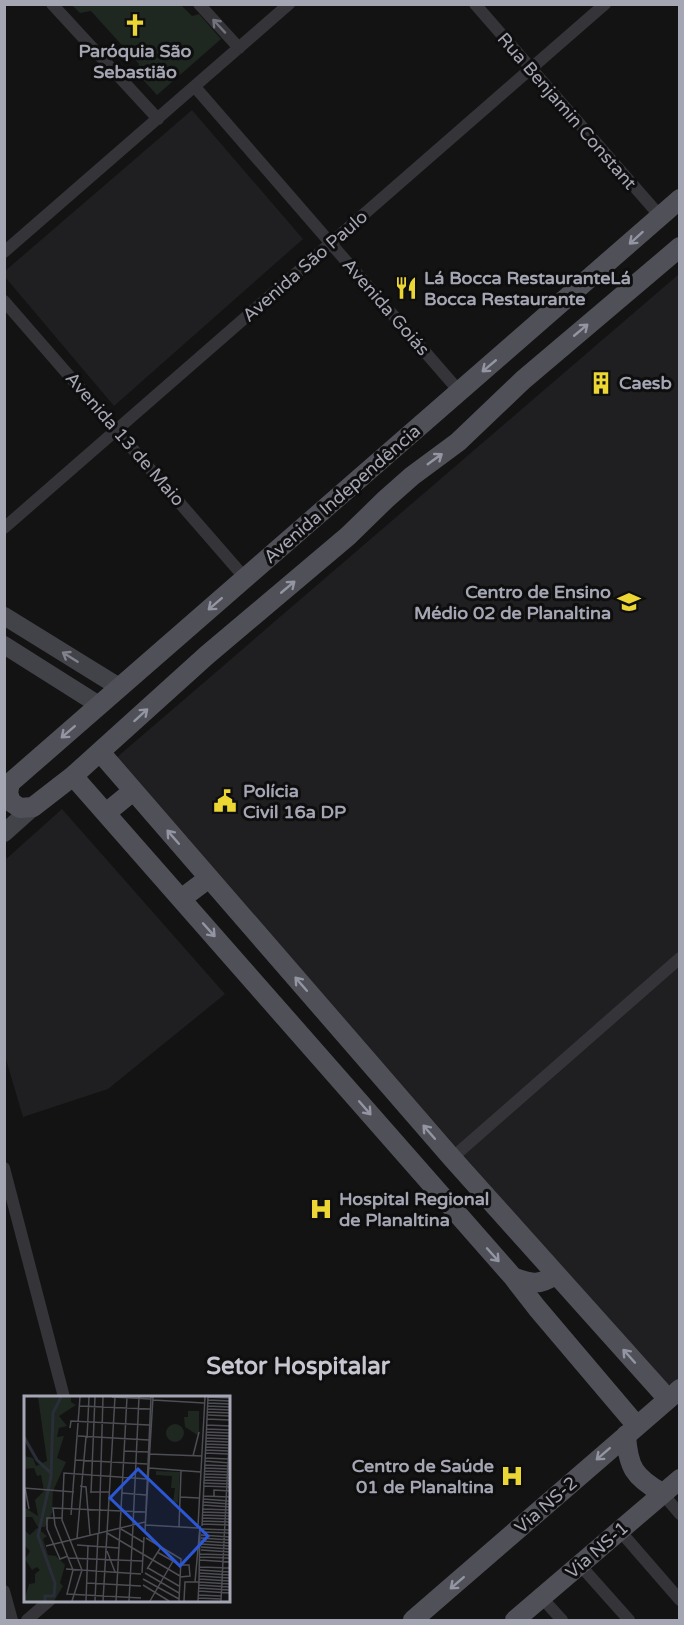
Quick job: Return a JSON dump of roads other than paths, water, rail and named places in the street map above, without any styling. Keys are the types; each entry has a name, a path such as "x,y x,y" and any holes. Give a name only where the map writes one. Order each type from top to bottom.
{"main road":[{"name":"Avenida Independência","path":"7,786 680,199"},
{"name":"Avenida Independência","path":"33,807 73,776 207,656 333,549 412,476 458,442 523,380 680,247"},
{"path":"397,447 402,464 412,476"},
{"path":"362,476 375,477 381,481 386,489 386,499"},
{"path":"184,631 184,642 188,648 194,653 207,656"},
{"path":"151,662 166,663 171,666 173,670 172,687"},
{"path":"100,752 452,1158 556,1274 674,1394"},
{"path":"73,776 513,1277 631,1430 628,1458 634,1471 645,1483 662,1493"},
{"path":"7,786 11,802 20,808 33,807"},
{"path":"106,813 133,791"},
{"path":"181,899 209,878"},
{"path":"236,959 253,929"},
{"path":"236,959 267,945"},
{"path":"340,1079 347,1072 359,1050"},
{"path":"513,1277 530,1284 539,1283 556,1274"},
{"name":"Via NS-2","path":"413,1620 674,1394"},
{"name":"Via NS-1","path":"515,1620 680,1479"}],"street":[{"path":"52,4 158,119"},
{"path":"199,4 239,48"},
{"path":"4,252 289,4"},
{"name":"Rua Benjamin Constant","path":"475,4 660,216"},
{"name":"Avenida São Paulo","path":"4,528 605,4"},
{"name":"Avenida Goiás","path":"195,87 459,391"},
{"name":"Avenida 13 de Maio","path":"4,301 245,578"},
{"path":"4,616 119,687"},
{"path":"29,631 9,648 99,705"},
{"name":"Avenida Independência","path":"4,833 33,807"},
{"path":"452,1158 680,958"},
{"path":"5,1170 64,1396"},
{"path":"662,1493 680,1514"},
{"path":"620,1531 680,1600"},
{"path":"580,1564 629,1620"},
{"path":"4,1591 12,1620"},
{"path":"542,1598 562,1620"},
{"path":"27,1620 48,1601"}],"place":[{"name":"Paróquia São Sebastião","path":"135,25"},
{"name":"Lá Bocca RestauranteLá Bocca Restaurante","path":"406,288"},
{"name":"Caesb","path":"601,383"},
{"name":"Centro de Ensino Médio 02 de Planaltina","path":"629,602"},
{"name":"Polícia Civil 16a DP","path":"225,801"},
{"name":"Hospital Regional de Planaltina","path":"321,1209"},
{"name":"Centro de Saúde 01 de Planaltina","path":"512,1476"}],"district":[{"name":"Setor Hospitalar","path":"298,1366"}]}
